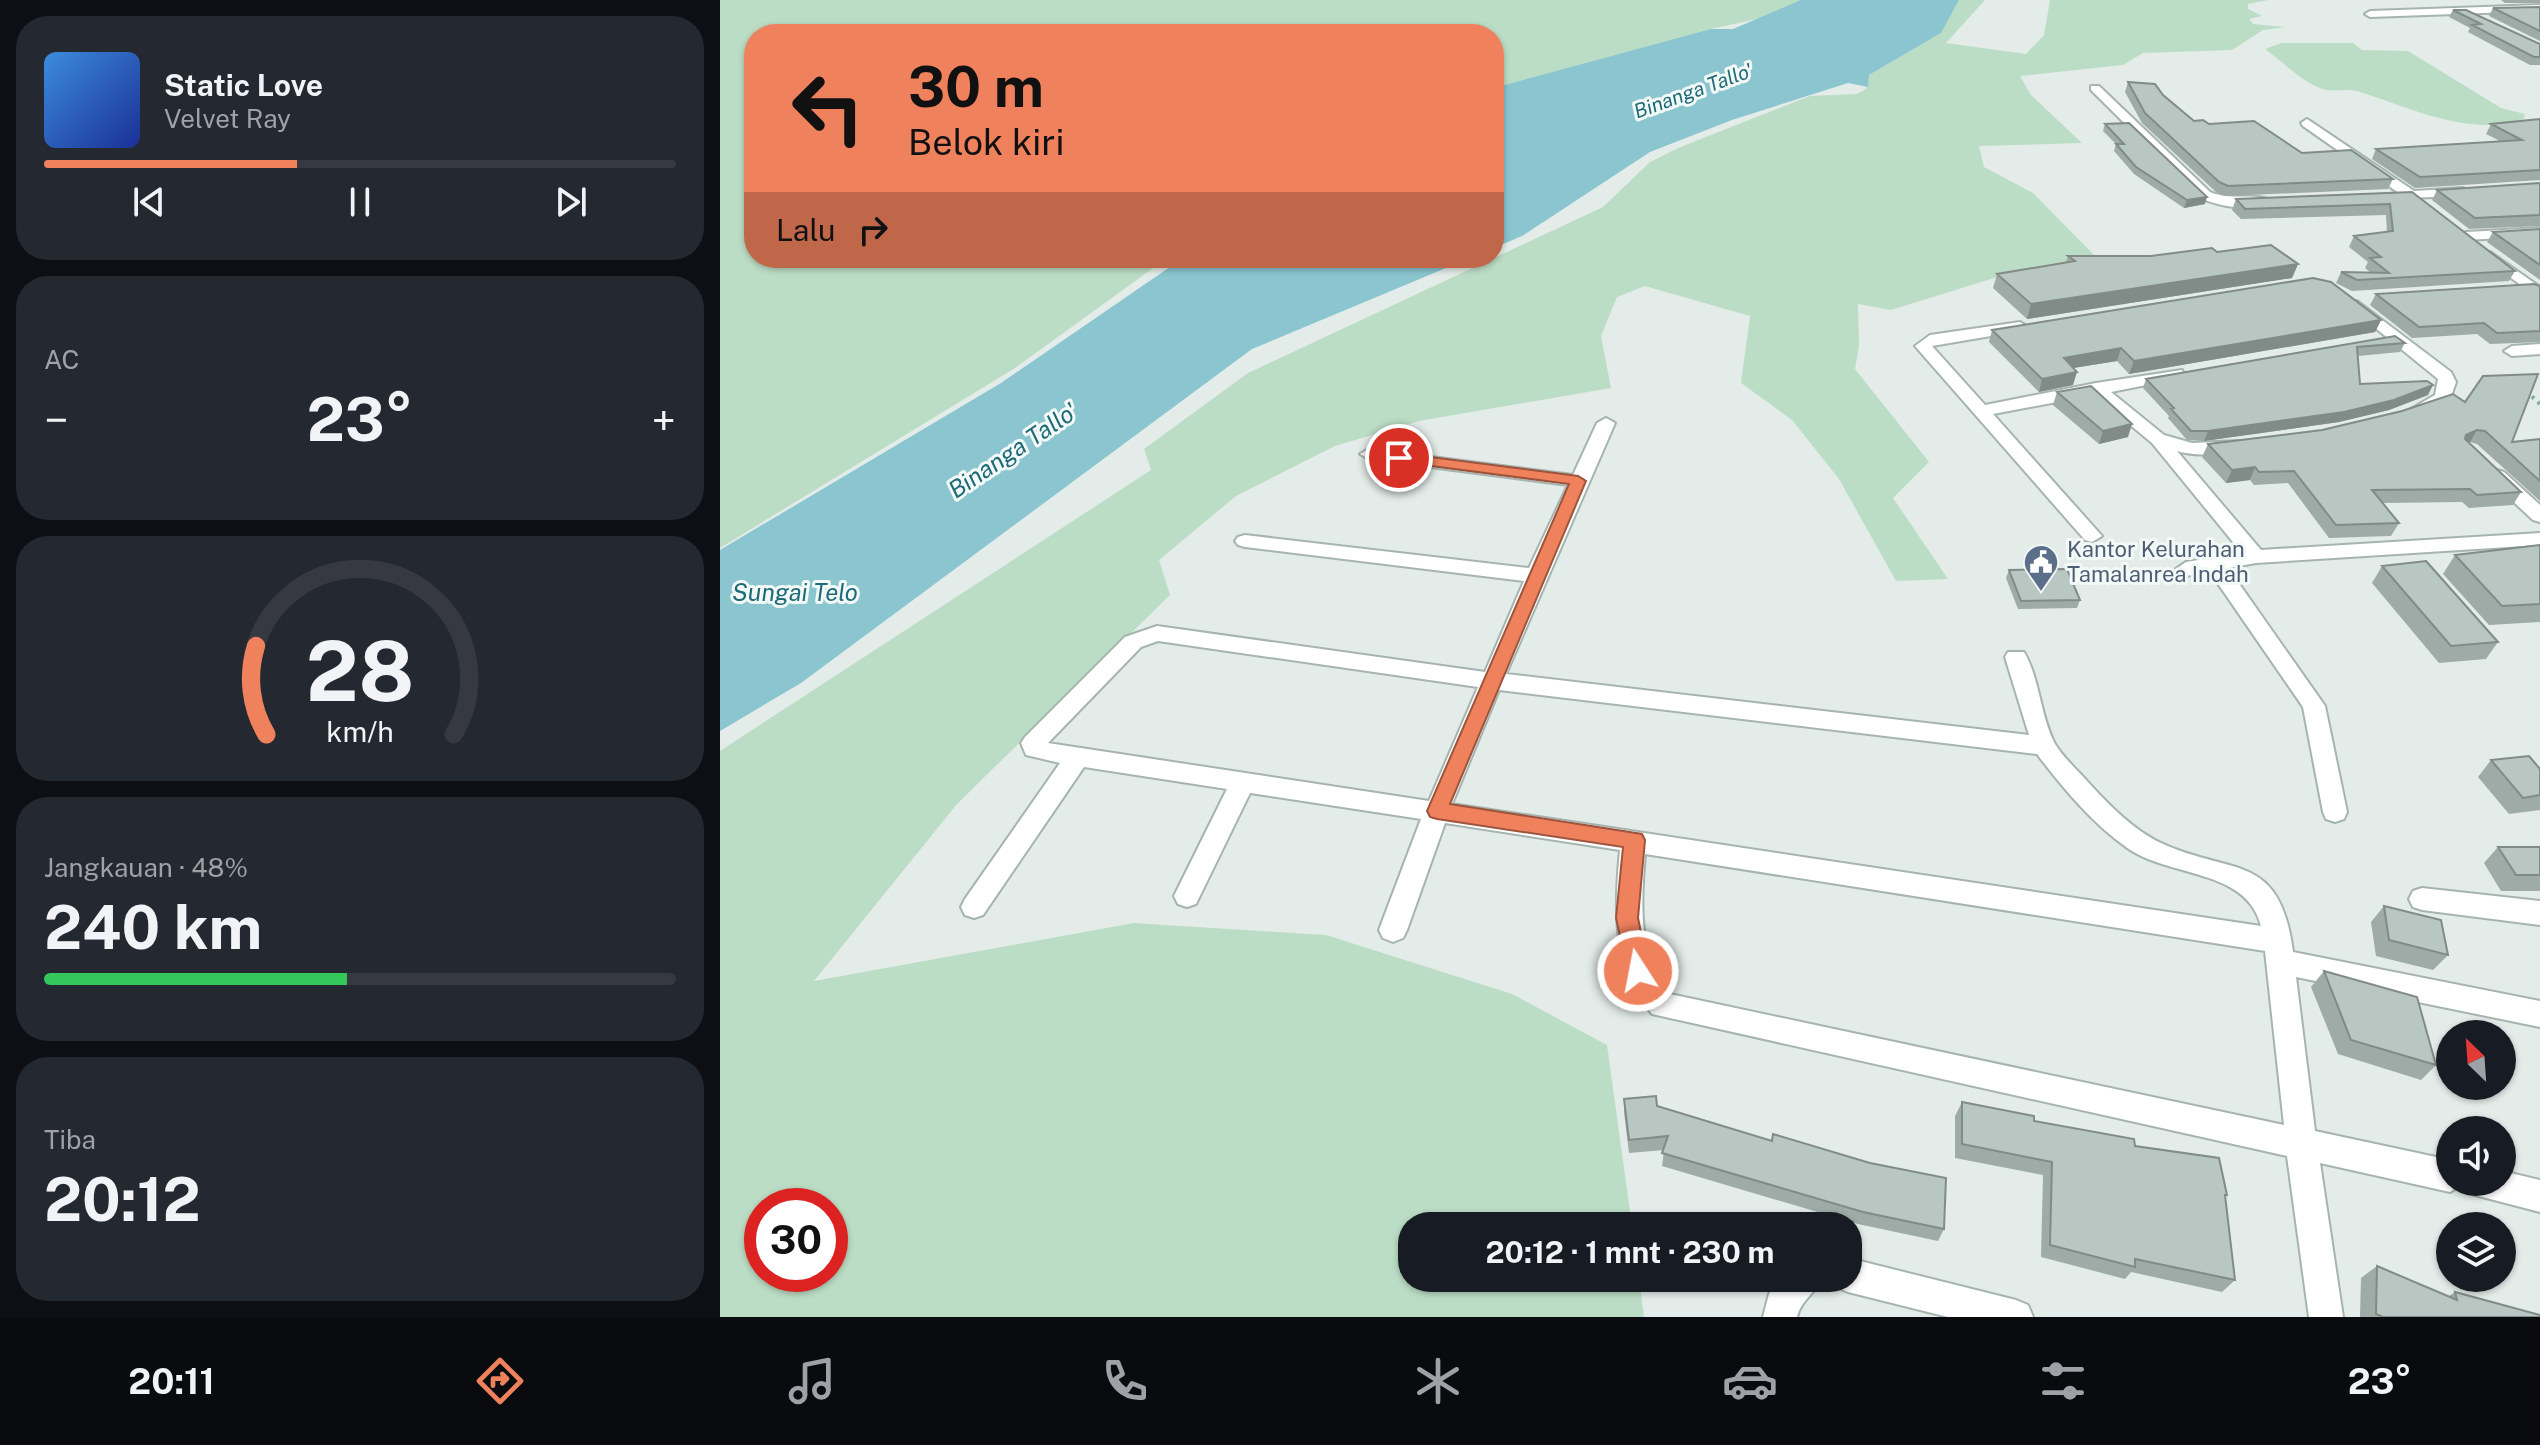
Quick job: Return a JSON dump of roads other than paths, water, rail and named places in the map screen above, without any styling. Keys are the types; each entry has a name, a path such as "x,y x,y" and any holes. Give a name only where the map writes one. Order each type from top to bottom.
{"street":[{"path":"2370,14 2538,9"},
{"path":"2466,11 2491,24"},
{"path":"2095,88 2209,198 2223,203 2286,200"},
{"path":"2307,123 2433,212"},
{"path":"2379,196 2482,190"},
{"path":"2537,289 2460,232 2540,232"},
{"path":"2499,289 2537,289"},
{"path":"2379,297 2344,297 2386,338 2445,376 2448,382 2438,403 2397,415"},
{"path":"2041,323 1926,342 1925,350 1983,411 2092,536"},
{"path":"2512,351 2540,349"},
{"path":"1983,411 2190,372"},
{"path":"2096,388 2158,439 2256,557"},
{"path":"1393,930 1437,811 1536,576 1606,423"},
{"path":"2158,439 2191,449 2253,442"},
{"path":"1369,454 1578,481"},
{"path":"2479,459 2540,516"},
{"path":"2186,569 2256,557 2540,539"},
{"path":"1245,541 1536,576"},
{"path":"2403,546 2424,570"},
{"path":"2215,564 2314,706 2335,812"},
{"path":"2044,746 1494,681 1177,634 1144,635 1133,642 1033,743 1034,749 1634,840 2280,952 2540,1014"},
{"path":"2016,657 2044,746 2057,764 2134,839 2153,851 2241,880 2261,893 2267,901 2280,952 2301,1141 2326,1317"},
{"path":"974,907 1079,755"},
{"path":"1187,896 1243,782"},
{"path":"1634,840 1627,918 1638,971 1648,990 1662,1005 2301,1141 2436,1173"},
{"path":"2422,899 2540,913"},
{"path":"2516,1191 2540,1196"},
{"path":"1862,1278 2016,1317"},
{"path":"1780,1317 1788,1292"}],"water":[{"name":"Binanga Tallo'","path":"1801,0 1959,0 1941,33 1869,75 1868,87 1848,83 1732,120 1650,152 1522,236 1504,244 1504,85 1711,29 1733,29"},
{"name":"Sungai Telo","path":"1168,268 1446,268 1252,349 801,683 720,731 720,550 1001,383"}],"place":[{"name":"Kantor Kelurahan Tamalanrea Indah","path":"2041,593"}]}
